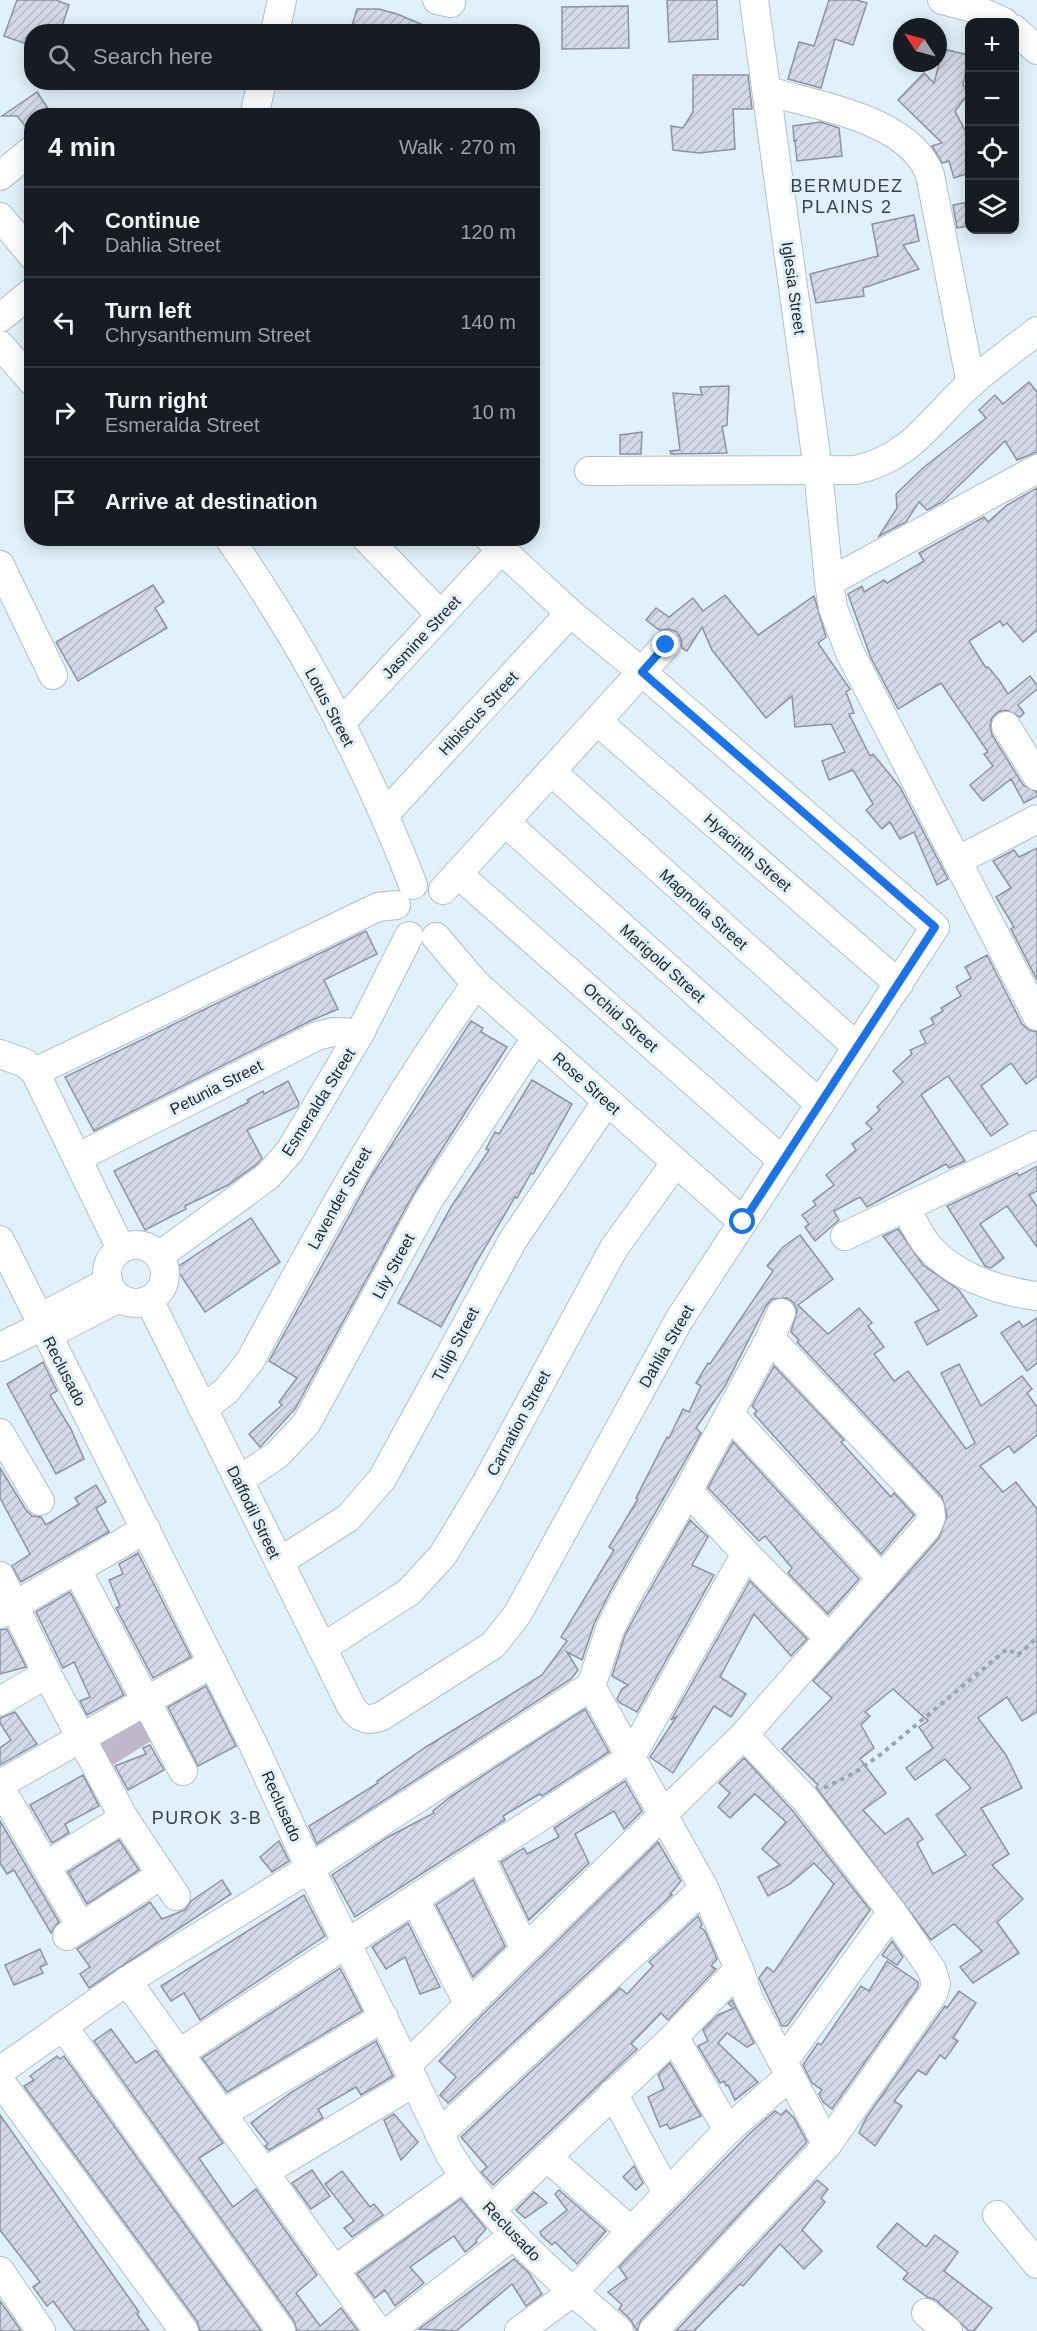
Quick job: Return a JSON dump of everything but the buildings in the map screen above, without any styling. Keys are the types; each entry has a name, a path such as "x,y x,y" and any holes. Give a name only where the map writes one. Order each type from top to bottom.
{"street":[{"path":"276,24 282,0"},
{"name":"Iglesia Street","path":"754,0 818,470 833,608 850,653 1037,1016"},
{"path":"942,0 973,8 995,18"},
{"path":"1019,34 1037,50"},
{"path":"256,108 260,90"},
{"path":"768,91 879,124 913,145 925,159 971,384"},
{"path":"0,176 24,156"},
{"path":"0,217 24,246"},
{"path":"0,318 24,298"},
{"path":"590,471 855,470 874,467 915,442 971,384 1037,331"},
{"path":"0,345 24,372"},
{"path":"829,582 1037,469"},
{"name":"Lotus Street","path":"234,546 274,604 386,813 405,895"},
{"path":"374,546 441,615"},
{"name":"Jasmine Street","path":"340,724 441,615 493,546"},
{"path":"497,546 570,613 642,672"},
{"path":"0,565 53,675"},
{"name":"Hibiscus Street","path":"386,813 570,613"},
{"path":"405,895 397,923 422,937 445,931 453,910 450,899 451,882 666,645"},
{"name":"Dahlia Street","path":"363,1719 372,1720 382,1716 470,1660 492,1645 511,1623 549,1561 651,1369 743,1222 935,927 642,672"},
{"name":"Hyacinth Street","path":"597,721 899,984"},
{"path":"1006,726 1037,776"},
{"name":"Magnolia Street","path":"552,771 857,1047"},
{"path":"957,861 1037,819"},
{"name":"Marigold Street","path":"505,822 820,1104"},
{"path":"35,1072 405,895 424,883 451,882"},
{"name":"Orchid Street","path":"451,882 783,1161"},
{"name":"Rose Street","path":"422,937 743,1222"},
{"name":"Esmeralda Street","path":"159,1256 268,1176 306,1125 360,1033 422,937"},
{"name":"Lavender Street","path":"203,1409 226,1391 250,1360 369,1144 418,1066 476,984"},
{"name":"Petunia Street","path":"77,1158 317,1036 333,1032 360,1033"},
{"name":"Lily Street","path":"238,1480 276,1455 306,1424 433,1192 536,1038"},
{"path":"0,1054 25,1063 35,1072 121,1249"},
{"name":"Tulip Street","path":"279,1562 348,1518 382,1479 513,1240 607,1101"},
{"path":"845,1236 906,1209 1037,1144"},
{"name":"Carnation Street","path":"322,1648 409,1592 443,1555 479,1495 614,1248 676,1162"},
{"path":"906,1209 926,1242 952,1267 977,1280 1037,1296"},
{"name":"Reclusado","path":"0,1240 213,1664 439,2134 464,2177 491,2210 573,2292 619,2331"},
{"path":"141,1245 159,1256 164,1265 163,1286 149,1300 129,1303 113,1290 109,1263 121,1249 141,1245"},
{"path":"0,1347 43,1326 59,1329 113,1290"},
{"name":"Daffodil Street","path":"149,1300 351,1706 363,1719"},
{"path":"0,2071 127,1982 310,1868 591,1686 610,1629 625,1599 688,1491 776,1326 930,1509 931,1517 927,1527 744,1734 469,2005 411,2074 264,2172"},
{"path":"730,1414 882,1579"},
{"path":"0,1433 40,1501"},
{"path":"688,1491 829,1638"},
{"path":"7,1610 146,1529"},
{"path":"178,2054 630,1758 746,1554"},
{"path":"77,1570 183,1771"},
{"path":"0,1576 7,1610 46,1674 81,1738 124,1818 168,1886 73,1932 46,1866 0,1786 81,1738 213,1664"},
{"path":"0,1701 46,1674"},
{"path":"591,1686 704,1888 739,1969 749,2000 827,2145"},
{"path":"653,2331 827,2145 933,1994 936,1984 932,1970 892,1912 805,1799 744,1734"},
{"path":"46,1866 124,1818"},
{"path":"480,1857 525,1949"},
{"path":"439,2134 704,1888"},
{"path":"415,1900 469,2005"},
{"path":"519,2331 573,2292 787,2069 892,1912"},
{"path":"491,2210 674,2037 739,1969"},
{"path":"127,1982 336,2269 378,2331"},
{"path":"222,2114 384,2017"},
{"path":"63,2026 281,2331"},
{"path":"674,2037 728,2130"},
{"path":"0,2081 184,2331"},
{"path":"613,2093 667,2193"},
{"path":"547,2157 631,2231"},
{"path":"336,2269 464,2177"},
{"path":"997,2215 1037,2264"},
{"path":"390,2331 514,2235"},
{"path":"0,2271 41,2331"},
{"path":"926,2313 948,2331"}],"path":[{"path":"805,1799 880,1755 1007,1649 1018,1655 1037,1638"}],"shaded area":[{"path":"141,1707 159,1736 108,1768 91,1738"}],"district":[{"name":"BERMUDEZ PLAINS 2","path":"847,196"},
{"name":"PUROK 3-B","path":"207,1818"}],"route":[{"path":"666,645 642,672 935,927 743,1222"}]}
